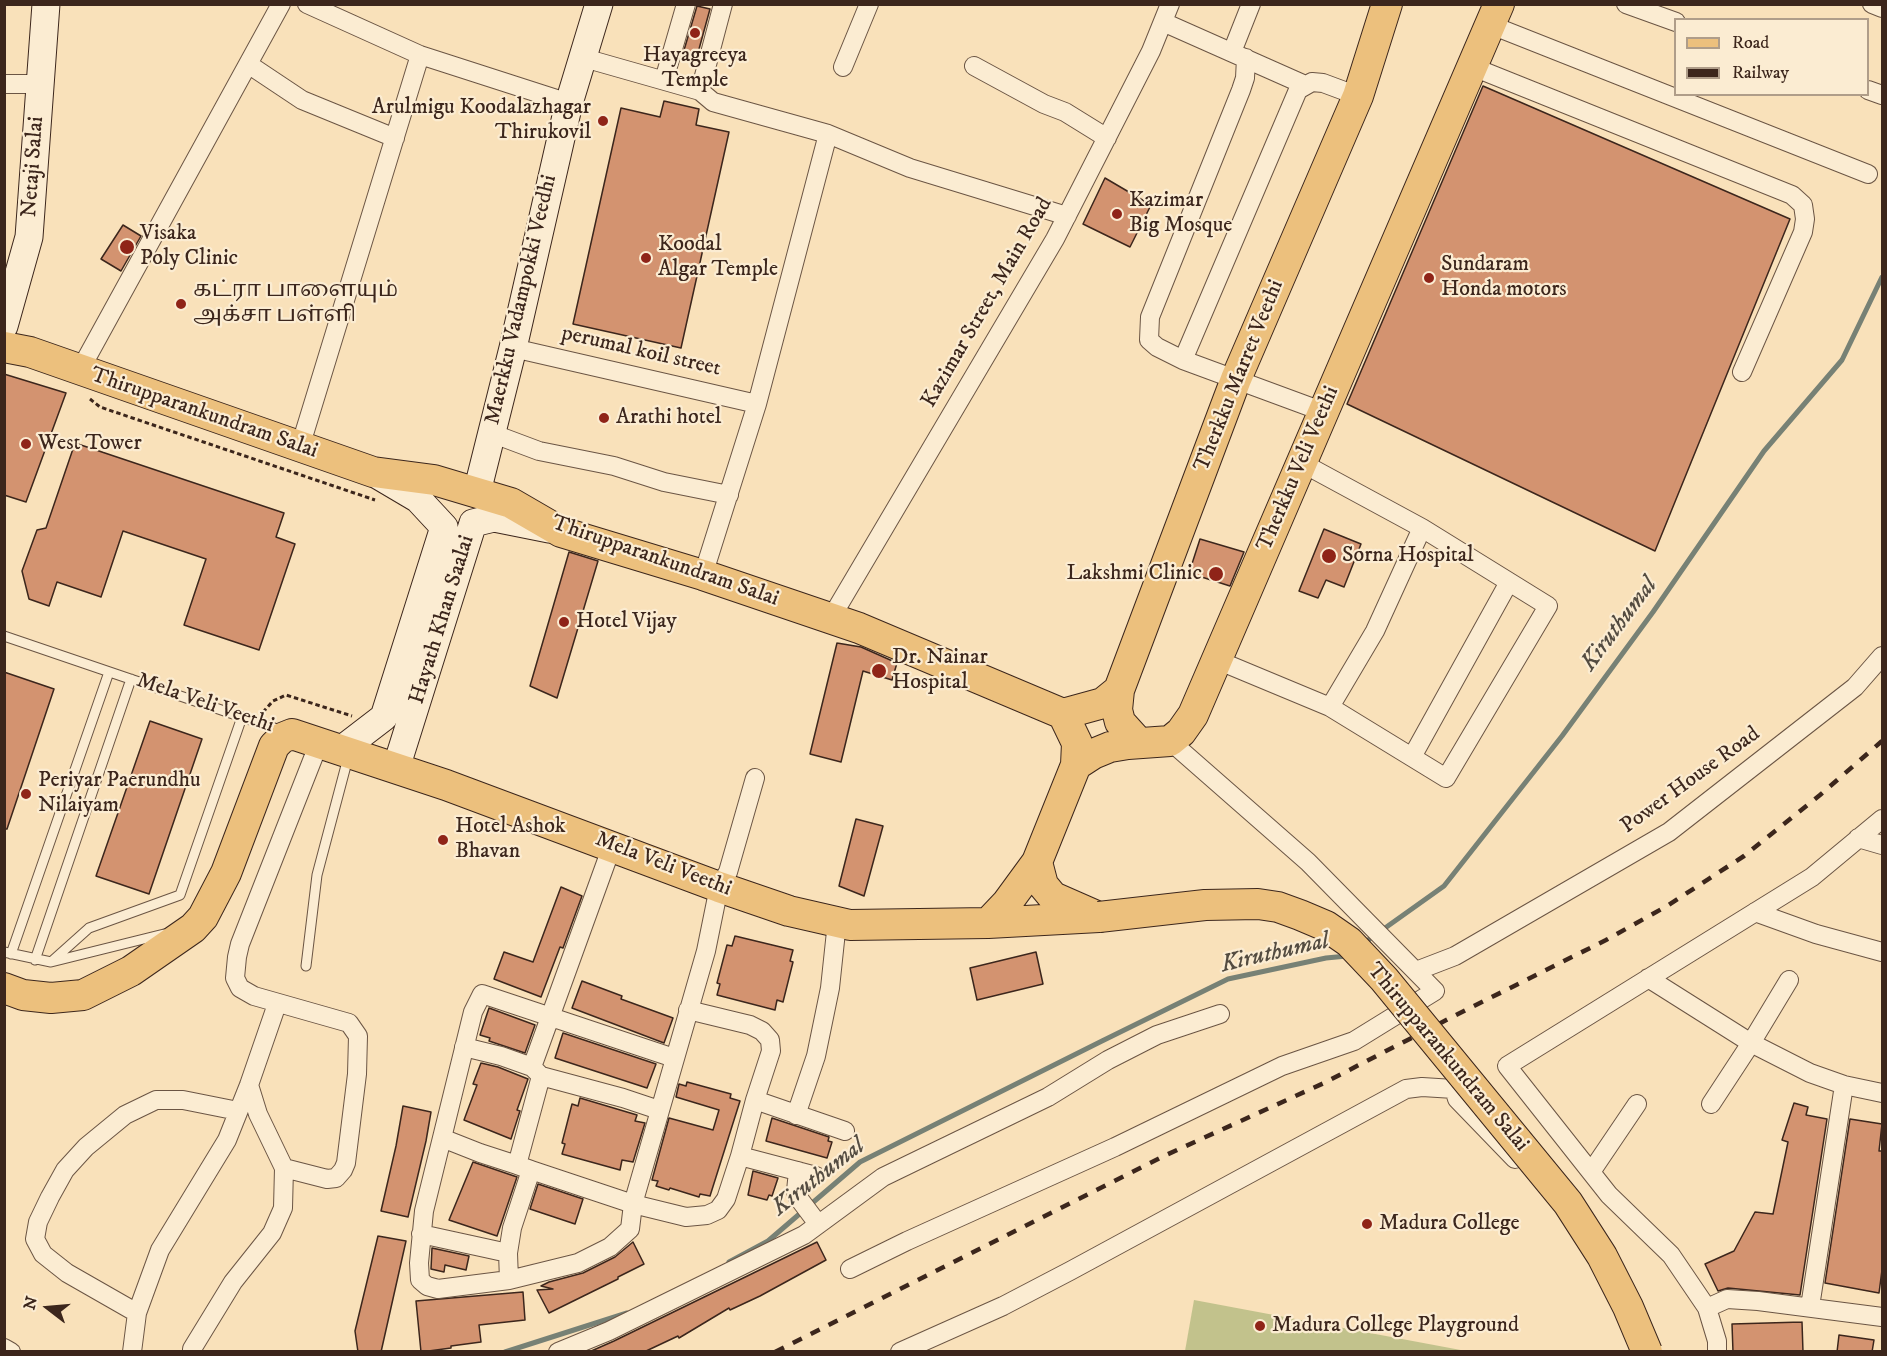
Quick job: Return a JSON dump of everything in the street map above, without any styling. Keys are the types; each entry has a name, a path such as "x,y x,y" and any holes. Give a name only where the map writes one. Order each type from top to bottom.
{"main road":[{"name":"Therkku Marret Veethi","path":"1119,690 1236,379 1358,96 1387,4"},
{"name":"Therkku Veli Veethi","path":"1170,741 1181,732 1193,715 1495,15"},
{"name":"Thirupparankundram Salai","path":"4,347 30,352 84,384 300,447 374,486 434,480 511,503 561,532 702,575 860,628 1063,714"},
{"path":"988,923 1007,903 1037,862 1076,765 1077,743 1063,714 1103,703 1119,690"},
{"path":"1119,690 1117,710 1120,722 1139,743"},
{"path":"4,988 23,995 51,998 83,995 131,972 193,928 202,917 226,873 274,746 282,738 325,745"},
{"path":"1076,765 1110,747 1170,741"},
{"name":"Mela Veli Veethi","path":"325,745 396,768 612,846 719,888 789,911 850,925 988,923 1099,917"},
{"name":"Thirupparankundram Salai","path":"1037,862 1043,885 1053,897 1099,917 1205,905 1258,904 1278,907 1300,915 1326,926 1349,942 1384,978 1568,1203 1602,1256 1628,1307 1647,1352"}],"street":[{"name":"Netaji Salai","path":"4,326 29,237 46,4"},
{"path":"84,384 281,4"},
{"path":"306,4 420,55 569,103"},
{"name":"Maerkku Vadampokki Veedhi","path":"477,492 513,348 569,103 599,4"},
{"path":"664,80 686,4"},
{"path":"700,91 723,4"},
{"path":"843,67 869,4"},
{"path":"1251,4 1239,55 1245,78 1150,317 1149,340 1157,347 1184,360 1324,412"},
{"path":"1626,4 1674,21"},
{"path":"1872,4 1882,8"},
{"path":"1167,13 1239,55 1305,85"},
{"name":"Kazimar Street, Main Road","path":"831,618 1067,216 1151,51 1167,13"},
{"path":"1495,15 1674,91"},
{"path":"300,447 420,55"},
{"path":"584,58 700,91 713,102 828,134 910,168 1067,216"},
{"path":"248,64 302,100 395,138"},
{"path":"974,66 1044,104 1065,112 1107,138"},
{"path":"1473,67 1792,195 1803,205 1805,219 1803,232 1742,372"},
{"path":"1184,360 1295,97 1305,85 1312,82 1323,83 1358,96"},
{"path":"4,84 39,84"},
{"path":"1686,96 1869,174"},
{"path":"702,575 758,404 828,134"},
{"name":"perumal koil street","path":"513,348 758,404"},
{"path":"491,433 540,451 614,466 664,482 729,495"},
{"path":"1217,660 1330,707 1446,778 1548,606 1422,528 1302,463"},
{"name":"Hayath Khan Saalai","path":"325,745 384,717 444,527 418,499 374,486"},
{"name":"Hayath Khan Saalai","path":"396,768 473,523 494,518 561,532"},
{"path":"1330,707 1375,632 1422,528"},
{"path":"1412,757 1509,582"},
{"name":"Power House Road","path":"1416,971 1455,956 1669,832 1855,687 1882,656"},
{"path":"850,1269 1115,1148 1282,1066 1354,1041 1435,991 1308,862 1170,741"},
{"path":"284,1168 327,1179 336,1178 343,1170 346,1163 357,1074 358,1036 348,1023 277,1004 240,988 235,978 237,957 325,745"},
{"path":"674,1058 482,994 473,1012 424,1211 419,1263 420,1280 427,1286 438,1289 509,1280 578,1263 610,1247 630,1229 633,1204 706,951 719,888 728,872 755,778"},
{"path":"1717,1352 1717,1341 1707,1308 1671,1255 1609,1195 1507,1066 1812,877 1882,819"},
{"path":"1858,838 1882,846"},
{"path":"509,1280 508,1253 524,1167 537,1072 550,1017 612,846"},
{"path":"1755,912 1816,934 1882,952"},
{"path":"796,1115 816,1056 830,988 837,922"},
{"path":"1648,978 1751,1043 1810,1072 1844,1085 1882,1093"},
{"path":"1711,1104 1789,980"},
{"path":"132,1352 137,1313 160,1250 226,1140 249,1085 277,1004"},
{"path":"442,1138 633,1204 686,1217 707,1215 718,1210 726,1199 740,1156 771,1051 770,1040 762,1031 750,1025 688,1010"},
{"path":"558,1352 646,1314 804,1234 883,1177 1048,1097 1108,1060 1157,1035 1220,1014"},
{"path":"464,1047 501,1056 537,1072 659,1110"},
{"path":"192,1349 233,1282 272,1233 283,1208 284,1168 258,1114 249,1085"},
{"path":"1810,1306 1844,1085"},
{"path":"900,1352 1003,1306 1395,1094 1406,1089 1422,1087 1454,1089 1457,1099 1523,1168 1561,1217 1592,1265 1628,1340 1631,1352"},
{"path":"137,1313 67,1273 43,1254 35,1239 38,1222 50,1197 65,1170 86,1147 125,1115 156,1100 183,1100 238,1111"},
{"path":"755,1100 845,1131"},
{"path":"1591,1172 1636,1104"},
{"path":"740,1156 816,1176"},
{"path":"798,1171 797,1196 818,1224"},
{"path":"421,1234 508,1253"},
{"path":"1707,1308 1727,1299 1810,1306 1882,1317"},
{"path":"4,1348 11,1352"}],"lane":[{"name":"Mela Veli Veethi","path":"4,636 325,745"},
{"path":"109,672 8,953 51,962 193,928"},
{"path":"35,960 131,679"},
{"path":"51,962 88,928 180,895 242,717"},
{"path":"306,966 317,875 325,745"}],"path":[{"path":"84,384 100,407 374,486"},
{"path":"242,717 264,712 273,701 286,695 359,718"}],"green space":[{"name":"Madura College Playground","path":"1194,1300 1466,1351 1185,1351"}],"building":[{"path":"697,6 710,9 696,60 682,57"},
{"path":"1483,86 1790,219 1655,551 1347,404"},
{"name":"Koodal Algar Temple","path":"664,101 699,109 696,125 729,132 681,348 573,324 621,108 660,117"},
{"name":"Kazimar Big Mosque","path":"1105,178 1151,205 1130,247 1083,224"},
{"path":"123,225 141,236 121,271 101,259"},
{"name":"West Tower","path":"4,374 66,393 26,502 4,495"},
{"path":"75,443 284,513 276,537 295,544 259,650 184,625 206,559 123,531 101,597 57,582 49,606 29,599 22,571 37,530 46,528"},
{"path":"1324,529 1361,544 1344,587 1326,580 1318,598 1299,591"},
{"path":"1200,539 1244,552 1230,586 1189,573"},
{"name":"Hotel Vijay","path":"569,552 598,561 557,698 530,686"},
{"path":"837,643 861,647 897,663 892,680 863,671 841,762 810,754"},
{"path":"4,672 54,689 7,829 4,829"},
{"path":"150,721 202,739 149,894 96,876"},
{"path":"856,819 883,826 864,896 839,886"},
{"path":"561,887 582,896 563,948 560,947 541,997 494,979 504,952 533,962"},
{"path":"735,936 793,950 790,961 793,962 783,1002 777,1000 775,1010 717,995 720,984 717,983 727,945 732,946"},
{"path":"1036,952 1043,984 977,1000 970,968"},
{"path":"582,981 622,996 621,999 673,1018 664,1043 572,1008"},
{"path":"489,1008 535,1025 525,1053 489,1041 490,1038 480,1035"},
{"path":"563,1033 656,1064 647,1088 555,1058"},
{"path":"481,1063 528,1079 517,1110 520,1111 511,1139 464,1120 477,1085 473,1084"},
{"path":"687,1082 731,1094 730,1098 740,1101 710,1196 700,1194 699,1197 670,1188 669,1190 656,1186 658,1181 652,1180 669,1118 713,1130 719,1110 676,1097 679,1084 686,1086"},
{"path":"580,1098 637,1115 635,1121 645,1123 633,1162 622,1160 620,1170 562,1154 565,1144 562,1143 572,1104 578,1106"},
{"path":"1794,1103 1808,1107 1806,1115 1827,1119 1800,1295 1728,1288 1718,1291 1705,1264 1734,1251 1755,1212 1773,1214 1788,1142 1782,1140"},
{"path":"403,1106 431,1112 408,1217 381,1211"},
{"path":"772,1118 829,1137 828,1141 832,1142 827,1158 766,1141"},
{"path":"1850,1119 1882,1124 1879,1151 1882,1151 1882,1270 1879,1293 1825,1283"},
{"path":"473,1162 517,1177 497,1236 449,1220"},
{"path":"753,1171 778,1178 772,1196 769,1195 767,1200 748,1195"},
{"path":"538,1184 583,1199 575,1224 530,1209"},
{"path":"378,1236 406,1241 381,1352 358,1352 355,1331"},
{"path":"633,1242 644,1264 549,1313 537,1290 553,1289 541,1286 583,1273 615,1257"},
{"path":"817,1242 826,1260 760,1296 730,1310 729,1308 679,1338 678,1336 644,1352 589,1352 614,1341"},
{"path":"432,1248 469,1256 466,1270 445,1265 444,1272 431,1269"},
{"path":"523,1292 525,1320 479,1325 481,1342 421,1352 416,1301"},
{"path":"1802,1322 1803,1352 1733,1352 1732,1324"},
{"path":"1839,1335 1874,1340 1872,1352 1837,1352"}],"waterway":[{"name":"Kiruthumal","path":"1364,943 1444,886 1562,736 1653,612 1764,451 1842,360 1882,277"},
{"name":"Kiruthumal","path":"729,1262 768,1241 860,1162 1102,1041 1228,979 1326,958 1347,956"},
{"name":"Kiruthumal","path":"505,1352 627,1313"}],"railway":[{"path":"775,1352 1164,1156 1324,1083 1606,940 1667,906 1744,856 1882,741"}],"place":[{"name":"Hayagreeya Temple","path":"695,33"},
{"name":"Arulmigu Koodalazhagar Thirukovil","path":"603,121"},
{"name":"Kazimar Big Mosque","path":"1117,214"},
{"name":"Visaka Poly Clinic","path":"127,247"},
{"name":"Koodal Algar Temple","path":"646,258"},
{"name":"Sundaram Honda motors","path":"1429,278"},
{"name":"கட்ரா பாளையும் அக்சா பள்ளி","path":"181,304"},
{"name":"Arathi hotel","path":"604,418"},
{"name":"West Tower","path":"26,444"},
{"name":"Sorna Hospital","path":"1329,556"},
{"name":"Lakshmi Clinic","path":"1216,574"},
{"name":"Hotel Vijay","path":"564,622"},
{"name":"Dr. Nainar Hospital","path":"879,671"},
{"name":"Periyar Paerundhu Nilaiyam","path":"26,794"},
{"name":"Hotel Ashok Bhavan","path":"443,840"},
{"name":"Madura College","path":"1367,1224"},
{"name":"Madura College Playground","path":"1260,1326"}]}
